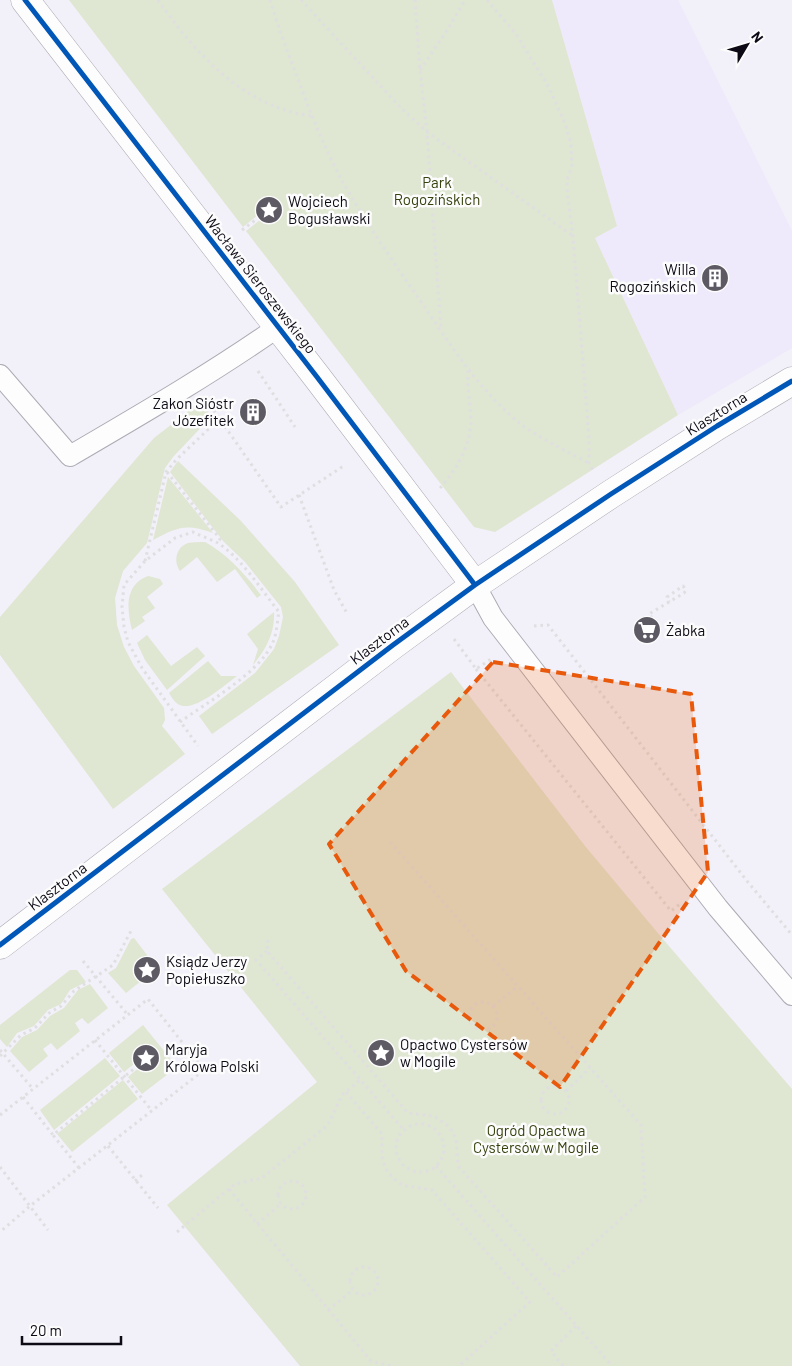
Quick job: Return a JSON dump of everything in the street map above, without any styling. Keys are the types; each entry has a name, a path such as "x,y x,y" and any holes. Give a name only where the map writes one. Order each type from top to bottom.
{"street":[{"name":"Wacława Sieroszewskiego","path":"25,0 475,585"},
{"name":"Klasztorna","path":"0,945 393,645 475,585 595,504 717,426 792,381"}],"lane":[{"path":"0,375 70,456 253,345 278,327"},
{"path":"475,585 493,618 689,871 718,908 792,994"}],"path":[{"path":"158,0 173,22 203,58 231,82 268,103 301,115 312,116"},
{"path":"270,0 312,116 329,156 345,186 384,248 468,370 516,420 534,433 589,463"},
{"path":"301,0 400,107 427,132 573,237"},
{"path":"415,0 427,132 441,330"},
{"path":"420,70 465,0"},
{"path":"487,0 516,34 548,86 565,123 571,144 572,156 567,190 573,237 589,438 589,463 597,478"},
{"path":"243,230 266,212"},
{"path":"257,370 296,427"},
{"path":"435,494 457,467 468,442 471,418 467,383 468,370"},
{"path":"207,400 281,507 345,465"},
{"path":"145,561 166,472 219,419"},
{"path":"166,472 220,539 217,543"},
{"path":"299,495 334,590 348,615"},
{"path":"180,722 254,669 274,641 279,612 240,562 217,543 193,532 175,538 145,561 124,585 122,606 128,642 142,668 180,722 198,746"},
{"path":"652,618 649,614 661,606 669,602 684,593 686,590 682,586 667,597 669,602"},
{"path":"661,606 664,611"},
{"path":"476,669 671,911"},
{"path":"267,951 408,1113 434,1116 448,1126 456,1141 458,1166 556,1278 645,1197 642,1125 389,841"},
{"path":"2,1055 21,1035 35,1028 49,1013 61,1006 74,991 113,965 131,931"},
{"path":"268,940 267,951 256,960 404,1130"},
{"path":"83,960 128,1015"},
{"path":"494,1006 518,986"},
{"path":"0,1115 148,999 204,1070 30,1206 0,1232"},
{"path":"483,1001 494,1006 497,1017 495,1025 491,1028 483,1031 475,1028 469,1021 469,1012 474,1004 483,1001"},
{"path":"95,1040 152,1111"},
{"path":"0,1050 2,1055 33,1090"},
{"path":"53,1135 141,1063"},
{"path":"566,1091 590,1068"},
{"path":"177,1232 235,1184 262,1178 328,1125 342,1095 360,1080"},
{"path":"560,1086 566,1091 569,1101 564,1112 555,1115 544,1109 540,1100 546,1088 560,1086"},
{"path":"346,1092 382,1134 382,1155 385,1168 392,1176 402,1185 432,1190 530,1302 459,1366"},
{"path":"23,1097 79,1168"},
{"path":"425,1124 438,1132 444,1146 441,1161 429,1171 421,1173 412,1172 405,1168 399,1161 396,1153 398,1137 404,1130 410,1126 425,1124"},
{"path":"108,1146 158,1208"},
{"path":"436,1166 612,1366"},
{"path":"0,1167 48,1230"},
{"path":"135,1181 142,1175"},
{"path":"287,1181 298,1181 305,1187 307,1196 300,1207 291,1209 281,1204 278,1192 287,1181"},
{"path":"229,1189 371,1361 391,1366"},
{"path":"257,1224 281,1204"},
{"path":"364,1266 373,1269 379,1281 376,1289 364,1295 360,1295 353,1290 350,1281 352,1272 364,1266"},
{"path":"328,1310 353,1290"},
{"path":"563,1366 551,1351 576,1326"}],"highlighted area":[{"path":"493,662 691,694 708,872 560,1087 406,971 329,844"}],"shaded area":[{"path":"552,0 678,0 792,231 792,348 678,415 595,238 617,226"}],"green space":[{"name":"Park Rogozińskich","path":"69,0 552,0 617,226 595,238 678,415 495,532 474,527 246,231 274,209 270,205 243,227"},
{"path":"202,401 211,417 165,468 147,543 123,571 115,598 117,625 124,647 134,666 164,708 165,720 162,726 185,754 113,809 0,655 0,617 154,438"},
{"path":"178,461 241,521 295,582 339,645 212,734 199,716 255,673 274,649 283,617 281,607 245,562 223,541 170,472"},
{"path":"168,477 213,533 188,527 175,529 153,540"},
{"path":"205,542 235,565 261,595 257,598 235,569 217,582 197,557 180,571 176,559 178,551 188,543"},
{"path":"148,576 160,579 163,584 147,597 155,608 142,617 145,621 132,630 129,614 131,592 140,580"},
{"path":"274,612 273,627 269,640 253,665 258,649 247,634"},
{"path":"147,635 171,666 197,647 205,656 167,690 145,660 137,643"},
{"path":"208,661 221,676 237,676 204,700 189,706 183,706 174,701 169,693"},
{"name":"Ogród Opactwa Cystersów w Mogile","path":"451,672 585,846 792,1089 792,1366 300,1366 167,1205 317,1082 162,889"},
{"path":"134,938 157,968 126,993 108,973 116,968 131,939"},
{"path":"70,970 77,970 86,982 70,990 61,1004 48,1010 34,1026 17,1033 7,1047 0,1039 0,1025"},
{"path":"90,984 108,1008 88,1024 82,1018 75,1023 80,1031 57,1050 51,1043 43,1049 48,1056 29,1072 10,1051 22,1037 37,1030 50,1016 64,1008 78,990"},
{"path":"143,1025 177,1067 142,1094 128,1077 142,1065 144,1067 153,1059 147,1050 137,1057 139,1060 124,1072 109,1053"},
{"path":"105,1058 120,1076 54,1130 40,1110"},
{"path":"123,1080 138,1099 72,1152 57,1134"}],"cycle path":[{"path":"25,0 317,377 475,585"},
{"path":"0,945 393,645 475,585 611,494 717,426 792,381"}],"place":[{"name":"Wojciech Bogusławski","path":"269,210"},
{"name":"Willa Rogozińskich","path":"715,278"},
{"name":"Zakon Sióstr Józefitek","path":"253,412"},
{"name":"Żabka","path":"647,630"},
{"name":"Ksiądz Jerzy Popiełuszko","path":"147,970"},
{"name":"Opactwo Cystersów w Mogile","path":"381,1053"},
{"name":"Maryja Królowa Polski","path":"146,1058"}]}
